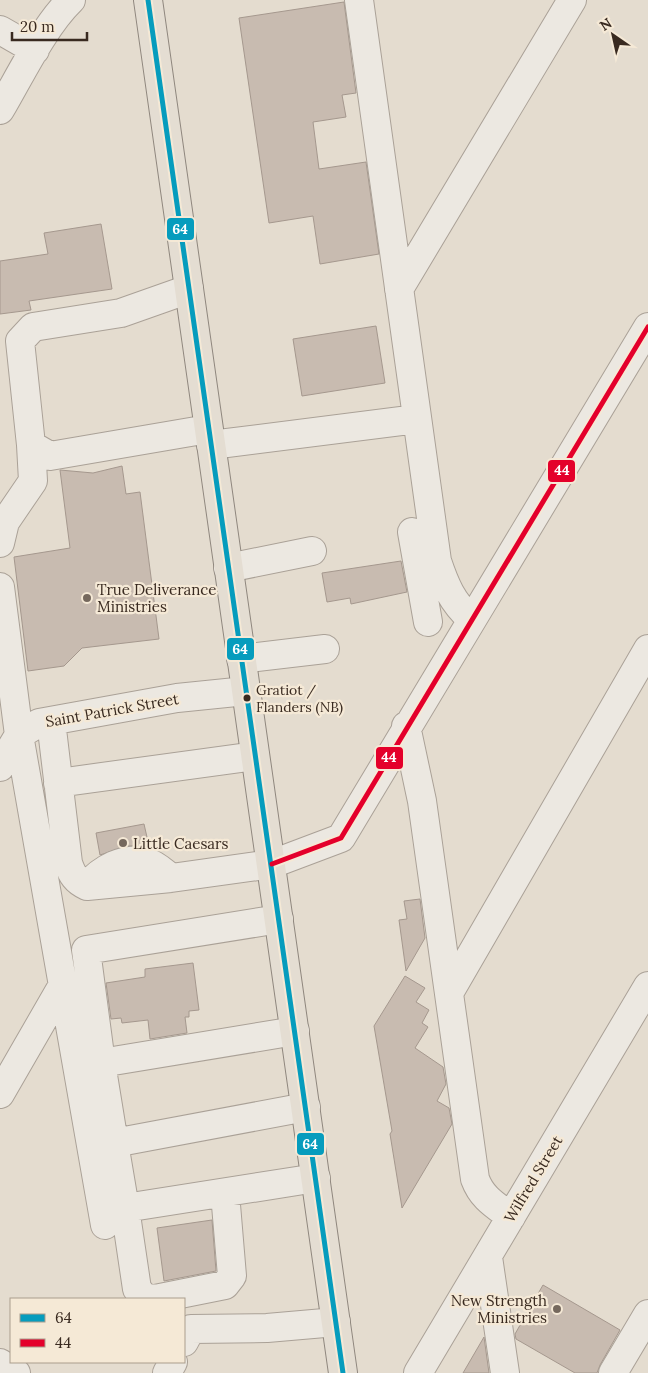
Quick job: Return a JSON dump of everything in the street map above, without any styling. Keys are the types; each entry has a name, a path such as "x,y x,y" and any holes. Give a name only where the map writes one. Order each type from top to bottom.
{"main road":[{"path":"148,0 343,1373"}],"street":[{"path":"0,110 35,50 63,8 71,0"},
{"path":"358,0 417,419 422,530 437,561 448,592 447,616"},
{"path":"399,289 572,0"},
{"path":"0,30 35,50"},
{"path":"0,543 5,522 33,481 20,341 33,327 121,313 189,289"},
{"path":"52,721 68,863 72,874 78,882 87,886 170,878 272,864 341,838 406,726 447,616 648,327"},
{"path":"31,445 50,456 210,437 417,419"},
{"path":"228,568 312,552"},
{"path":"0,587 19,735 64,983 115,1216 137,1289 144,1297 150,1298"},
{"path":"241,659 325,649"},
{"path":"449,993 648,649"},
{"name":"Saint Patrick Street","path":"19,735 34,725 52,721 177,698 246,691"},
{"path":"406,726 422,801 475,1179 479,1191 486,1199 511,1217"},
{"path":"0,767 19,735"},
{"path":"58,783 256,756"},
{"path":"115,1216 114,1143 86,950 280,919"},
{"path":"0,1094 64,983"},
{"name":"Wilfred Street","path":"418,1373 648,986"},
{"path":"101,1063 295,1031"},
{"path":"114,1143 306,1107"},
{"path":"115,1216 316,1178"},
{"path":"160,1298 220,1287 225,1285 232,1276 225,1194"},
{"path":"488,1257 505,1373"},
{"path":"613,1373 648,1314"},
{"path":"185,1340 191,1329 267,1328 336,1322"},
{"path":"0,1363 16,1373"}],"building":[{"path":"344,2 356,93 342,95 346,117 313,122 319,169 366,162 379,254 320,264 313,216 269,223 239,18"},
{"path":"101,224 112,289 29,301 31,310 0,314 0,261 48,254 44,233"},
{"path":"376,326 385,383 302,396 293,339"},
{"name":"True Deliverance Ministries","path":"122,466 126,494 140,492 159,639 82,648 64,666 28,671 14,557 70,548 60,470 93,473"},
{"path":"401,561 407,592 351,604 350,598 327,602 322,573"},
{"name":"Little Caesars","path":"144,824 149,846 127,846 100,855 96,833"},
{"path":"420,899 425,938 406,971 399,920 407,919 404,901"},
{"path":"193,963 199,1010 189,1011 189,1017 185,1017 187,1033 150,1039 148,1020 122,1023 121,1018 111,1019 106,983 145,977 145,969"},
{"path":"405,976 425,988 416,1002 429,1010 422,1023 428,1027 415,1048 443,1067 446,1084 437,1101 449,1108 452,1124 402,1208 390,1134 392,1131 374,1026"},
{"path":"212,1220 216,1271 164,1281 157,1228"},
{"name":"New Strength Ministries","path":"543,1285 620,1330 597,1373 575,1373 516,1339 515,1334"},
{"path":"484,1337 489,1373 463,1373"}],"transit line":[{"name":"64","path":"148,0 343,1373"},
{"name":"44","path":"272,864 341,838 648,327"}],"place":[{"name":"True Deliverance Ministries","path":"87,598"},
{"name":"Gratiot / Flanders (NB)","path":"247,698"},
{"name":"Little Caesars","path":"123,843"},
{"name":"New Strength Ministries","path":"557,1309"}]}
